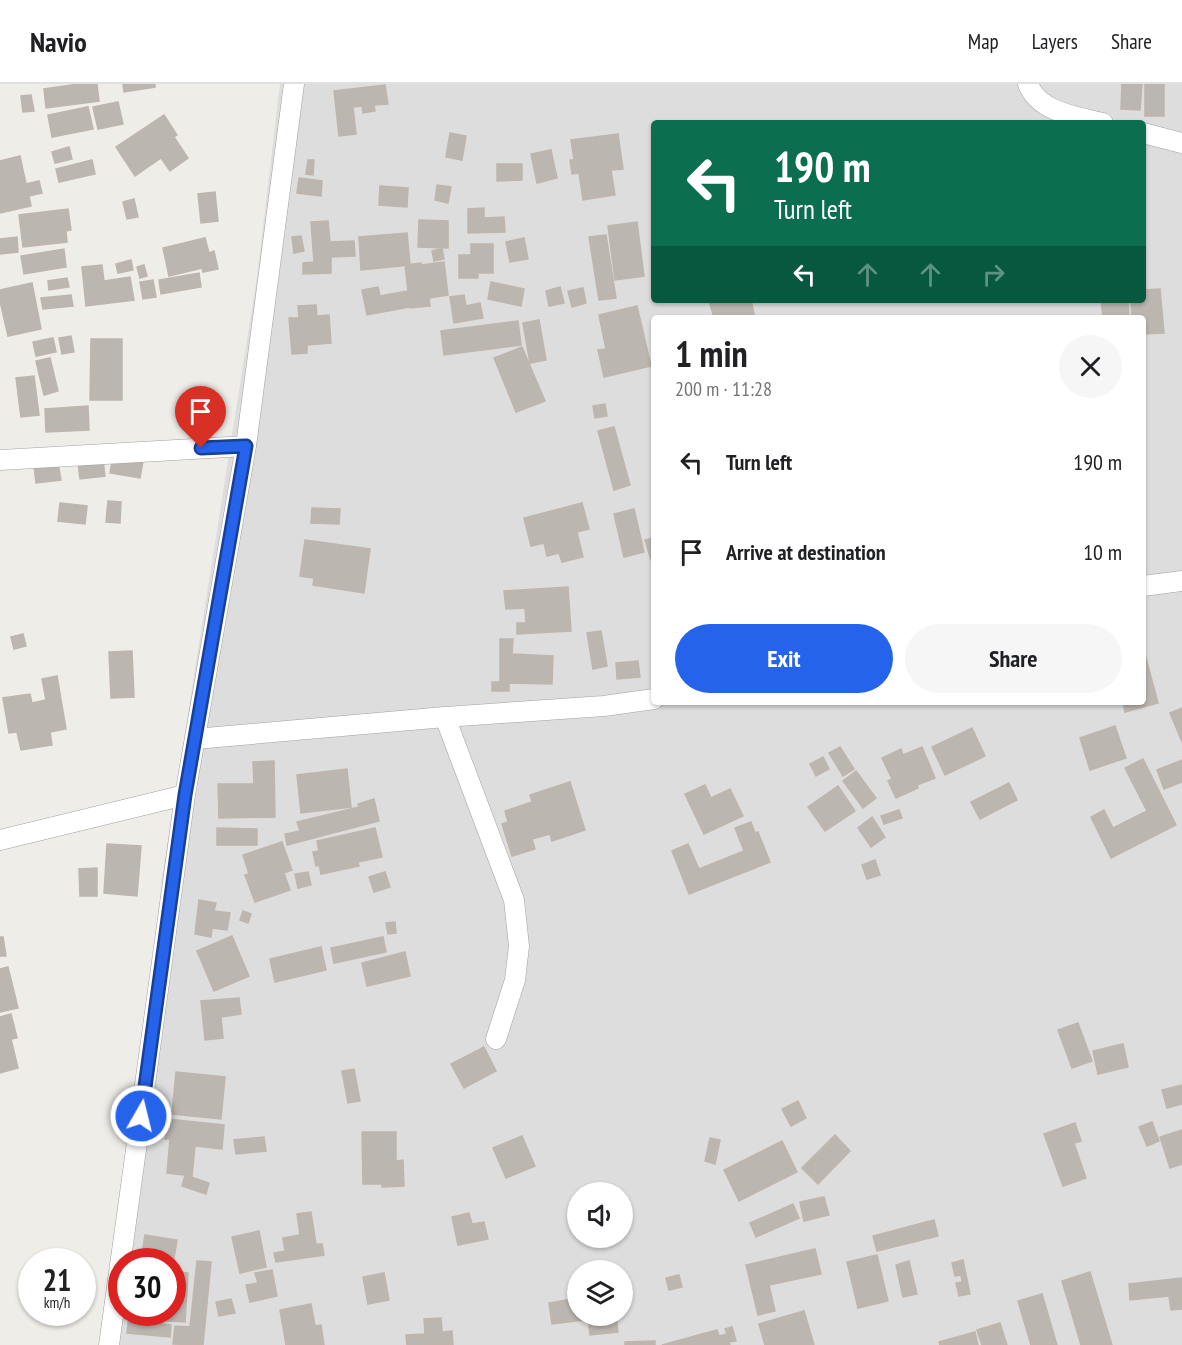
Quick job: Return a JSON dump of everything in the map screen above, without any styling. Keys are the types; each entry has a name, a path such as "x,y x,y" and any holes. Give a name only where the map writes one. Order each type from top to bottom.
{"street":[{"path":"1028,84 1030,89 1051,109 1092,120"},
{"path":"109,1345 185,795 246,446 292,85"},
{"path":"1146,134 1182,142"},
{"path":"0,460 246,446"},
{"path":"1146,586 1182,580"},
{"path":"195,739 445,717 604,706 651,699"},
{"path":"445,717 514,900 519,946 515,980 496,1039"},
{"path":"0,840 185,795"}],"shaded area":[{"path":"280,84 1182,84 1182,1345 116,1345 119,1326 186,1326 186,1248 125,1248 162,878 257,277"}],"building":[{"path":"97,84 99,101 46,108 44,89"},
{"path":"123,84 155,84 155,87 124,92"},
{"path":"1122,84 1142,84 1140,110 1121,109"},
{"path":"1145,84 1164,84 1164,116 1145,116"},
{"path":"385,85 388,104 374,105 375,111 363,113 362,106 353,107 356,134 339,136 334,91"},
{"path":"31,95 34,111 23,112 21,96"},
{"path":"118,102 123,124 98,129 93,107"},
{"path":"88,107 93,129 52,137 48,115"},
{"path":"164,115 177,135 174,137 188,158 170,171 161,158 135,176 116,147"},
{"path":"450,133 466,136 462,160 446,157"},
{"path":"618,134 623,169 611,170 615,195 583,200 579,173 572,174 570,160 574,160 571,140"},
{"path":"69,147 72,159 55,163 52,152"},
{"path":"551,150 557,178 537,183 531,154"},
{"path":"20,156 26,184 39,181 42,193 29,196 31,206 0,213 0,161"},
{"path":"92,160 95,174 59,182 56,169"},
{"path":"308,160 314,160 313,175 306,174"},
{"path":"497,164 522,164 522,180 497,181"},
{"path":"299,178 322,181 321,196 297,193"},
{"path":"437,185 451,187 448,203 435,200"},
{"path":"380,186 408,188 407,207 379,205"},
{"path":"215,192 218,221 201,223 198,194"},
{"path":"134,199 138,217 127,219 123,202"},
{"path":"484,208 484,218 504,217 505,232 468,233 468,209"},
{"path":"68,209 71,230 66,231 67,242 23,247 19,215"},
{"path":"419,220 448,221 448,248 418,247"},
{"path":"328,221 330,242 354,241 355,256 331,257 331,273 303,274 303,263 314,262 311,222"},
{"path":"637,222 644,276 615,280 608,226"},
{"path":"407,233 410,265 361,270 359,237"},
{"path":"606,235 616,298 599,300 589,237"},
{"path":"301,236 304,251 294,253 292,237"},
{"path":"17,237 18,252 0,254 0,239"},
{"path":"205,238 209,253 214,251 218,269 203,272 202,268 169,276 163,248"},
{"path":"524,238 528,259 510,262 506,242"},
{"path":"471,244 493,244 493,273 478,273 478,278 459,278 459,255 471,255"},
{"path":"442,248 444,259 434,261 432,251"},
{"path":"64,249 66,267 24,274 21,256"},
{"path":"131,260 133,270 118,273 116,264"},
{"path":"444,262 448,295 429,298 430,306 410,308 405,265"},
{"path":"102,265 104,281 130,277 134,300 86,306 82,267"},
{"path":"144,265 147,276 140,278 137,267"},
{"path":"199,273 201,287 161,294 159,280"},
{"path":"67,278 69,287 49,290 48,281"},
{"path":"153,280 156,297 143,299 140,282"},
{"path":"491,282 524,289 521,306 488,299"},
{"path":"32,283 41,329 8,336 0,301 0,290"},
{"path":"378,287 380,296 407,291 410,307 367,315 362,290"},
{"path":"560,287 564,303 549,306 546,291"},
{"path":"583,288 586,303 572,307 568,291"},
{"path":"1160,289 1164,333 1146,334 1146,315 1132,315 1131,303 1146,303 1146,290"},
{"path":"71,295 73,306 43,309 41,298"},
{"path":"464,295 466,306 480,303 483,318 454,323 450,297"},
{"path":"710,303 752,303 754,315 713,315"},
{"path":"1101,303 1128,303 1129,315 1103,315"},
{"path":"316,305 317,316 329,315 331,343 307,345 307,353 292,354 289,318 299,318 298,306"},
{"path":"637,306 651,366 604,377 598,350 606,349 599,315"},
{"path":"539,320 546,360 530,363 523,323"},
{"path":"518,321 521,345 444,355 441,331"},
{"path":"71,336 74,352 62,354 59,338"},
{"path":"53,338 56,352 36,356 33,342"},
{"path":"91,339 122,339 122,400 90,400"},
{"path":"522,347 545,401 516,412 494,358"},
{"path":"50,358 58,391 44,395 36,361"},
{"path":"34,376 39,415 21,417 16,378"},
{"path":"605,404 607,416 595,418 593,406"},
{"path":"88,406 89,430 46,432 45,409"},
{"path":"614,427 630,485 614,490 598,431"},
{"path":"113,456 143,461 140,478 110,473"},
{"path":"103,460 105,476 80,479 78,463"},
{"path":"58,463 61,480 36,483 34,466"},
{"path":"108,501 121,502 120,523 106,522"},
{"path":"60,503 87,506 85,524 58,521"},
{"path":"582,503 589,529 577,532 583,557 562,562 559,553 547,556 544,543 531,546 524,518"},
{"path":"312,508 340,509 339,524 311,523"},
{"path":"634,509 644,552 624,557 614,514"},
{"path":"651,539 651,560 645,540"},
{"path":"305,540 370,549 364,593 313,585 314,578 300,576"},
{"path":"568,587 571,631 517,634 517,623 526,623 525,608 506,609 504,591"},
{"path":"601,631 607,666 593,669 587,633"},
{"path":"23,634 26,646 14,649 11,637"},
{"path":"500,639 513,639 512,654 553,656 552,684 509,683 509,691 492,691 492,682 500,682"},
{"path":"132,651 134,697 111,698 109,652"},
{"path":"1146,658 1158,703 1125,712 1124,705 1146,705"},
{"path":"638,661 640,677 617,679 616,663"},
{"path":"57,676 66,729 50,732 52,745 21,750 17,732 9,733 3,698 30,694 32,703 46,700 42,679"},
{"path":"1182,708 1182,742 1170,713"},
{"path":"1115,726 1126,758 1090,770 1080,738"},
{"path":"972,728 985,756 945,775 932,747"},
{"path":"840,747 854,769 843,776 829,753"},
{"path":"922,747 935,778 917,785 918,788 896,798 888,781 892,779 882,758 901,749 903,755"},
{"path":"823,757 829,769 816,776 810,764"},
{"path":"1143,759 1176,825 1111,858 1091,817 1104,810 1113,828 1147,811 1125,768"},
{"path":"1182,760 1182,782 1164,789 1157,770"},
{"path":"274,761 275,817 219,818 218,784 254,784 253,762"},
{"path":"347,769 351,807 301,813 297,775"},
{"path":"856,771 876,798 863,808 843,781"},
{"path":"570,782 585,830 552,841 550,834 532,839 535,849 512,856 502,824 508,822 505,811 532,802 530,795"},
{"path":"1009,783 1017,800 980,819 971,802"},
{"path":"705,785 711,798 730,789 743,816 704,834 685,794"},
{"path":"838,786 855,811 825,831 808,807"},
{"path":"374,799 379,821 287,845 285,834 300,831 297,822 359,807 358,804"},
{"path":"899,810 902,818 884,824 881,816"},
{"path":"872,817 885,837 871,847 858,828"},
{"path":"751,822 755,833 758,832 770,862 689,894 672,851 688,844 699,869 744,851 735,828"},
{"path":"217,828 257,829 257,845 217,845"},
{"path":"375,828 382,857 358,862 359,866 321,874 319,865 316,866 313,852 319,851 317,841"},
{"path":"282,842 292,870 284,873 290,890 255,902 245,875 249,874 243,855"},
{"path":"107,844 141,846 137,896 104,893"},
{"path":"875,860 880,875 867,879 862,865"},
{"path":"97,868 97,896 80,896 79,869"},
{"path":"308,872 311,885 298,888 295,874"},
{"path":"385,872 390,887 374,892 369,877"},
{"path":"199,900 216,903 214,911 230,913 227,930 212,928 211,937 195,934"},
{"path":"243,911 251,914 248,923 240,920"},
{"path":"395,922 396,933 388,934 386,923"},
{"path":"232,936 249,976 214,991 197,951"},
{"path":"0,937 3,937 6,956 0,956"},
{"path":"383,937 386,952 334,963 331,948"},
{"path":"321,947 326,970 275,982 270,959"},
{"path":"405,952 410,976 367,986 362,963"},
{"path":"8,967 18,1008 0,1012 0,969"},
{"path":"239,998 241,1014 221,1017 223,1038 205,1040 201,1001"},
{"path":"11,1014 17,1038 11,1039 18,1068 0,1073 0,1017"},
{"path":"1078,1023 1092,1061 1072,1068 1058,1030"},
{"path":"1123,1044 1128,1067 1098,1074 1093,1051"},
{"path":"484,1047 496,1071 464,1088 451,1064"},
{"path":"354,1069 360,1101 348,1103 342,1071"},
{"path":"176,1072 225,1077 221,1119 172,1114"},
{"path":"1182,1085 1182,1104 1167,1108 1162,1090"},
{"path":"798,1101 806,1118 791,1126 782,1109"},
{"path":"167,1119 224,1125 222,1149 195,1146 192,1176 167,1173 170,1139 165,1139"},
{"path":"1152,1122 1159,1141 1147,1146 1139,1127"},
{"path":"1075,1123 1081,1141 1074,1143 1086,1178 1063,1186 1044,1134"},
{"path":"1182,1130 1182,1164 1170,1168 1160,1137"},
{"path":"362,1132 396,1132 396,1161 403,1160 404,1186 382,1187 382,1184 363,1184"},
{"path":"835,1135 850,1151 818,1184 802,1168"},
{"path":"522,1136 535,1166 506,1178 493,1148"},
{"path":"264,1137 266,1151 236,1154 234,1140"},
{"path":"710,1138 720,1140 715,1164 705,1161"},
{"path":"782,1141 797,1172 739,1201 724,1170"},
{"path":"185,1175 209,1183 206,1194 182,1186"},
{"path":"824,1197 829,1215 804,1221 800,1202"},
{"path":"793,1204 799,1218 756,1237 750,1223"},
{"path":"311,1212 316,1244 322,1244 324,1255 276,1262 274,1253 285,1251 283,1238 300,1235 297,1214"},
{"path":"469,1213 472,1224 484,1222 488,1239 458,1245 452,1217"},
{"path":"934,1220 938,1236 877,1251 873,1236"},
{"path":"259,1231 266,1267 240,1273 232,1237"},
{"path":"145,1235 177,1240 176,1248 143,1248"},
{"path":"815,1249 821,1274 769,1285 775,1311 758,1315 746,1265"},
{"path":"877,1255 888,1301 858,1308 847,1262"},
{"path":"963,1260 970,1294 959,1296 956,1283 962,1282 961,1275 955,1276 952,1263"},
{"path":"197,1261 211,1262 203,1345 173,1344 175,1326 190,1327"},
{"path":"909,1261 917,1294 903,1297 896,1265"},
{"path":"272,1270 277,1296 250,1302 246,1285 258,1283 255,1273"},
{"path":"1090,1272 1112,1345 1081,1345 1062,1281"},
{"path":"186,1273 188,1273 186,1306"},
{"path":"384,1273 389,1300 368,1304 363,1277"},
{"path":"679,1275 682,1287 669,1290 666,1278"},
{"path":"1182,1278 1182,1309 1171,1310 1169,1296 1130,1300 1129,1284"},
{"path":"1042,1294 1057,1345 1031,1345 1018,1301"},
{"path":"231,1299 235,1313 219,1316 216,1302"},
{"path":"567,1300 567,1322 552,1324 549,1303"},
{"path":"311,1304 315,1326 321,1325 324,1345 286,1345 280,1310"},
{"path":"804,1311 814,1345 765,1345 759,1324"},
{"path":"441,1318 442,1332 452,1331 453,1345 407,1345 406,1335 425,1334 424,1319"},
{"path":"1000,1323 1007,1345 982,1345 977,1330"},
{"path":"128,1326 171,1326 170,1337 127,1333"},
{"path":"589,1326 617,1326 618,1332 590,1335"},
{"path":"732,1327 736,1341 729,1342 730,1345 662,1345 717,1330 719,1336 727,1334 725,1329"},
{"path":"975,1332 978,1345 940,1345 939,1342"},
{"path":"655,1341 655,1345 625,1345 625,1342"}],"route":[{"path":"141,1116 185,795 246,446 201,448"}]}
